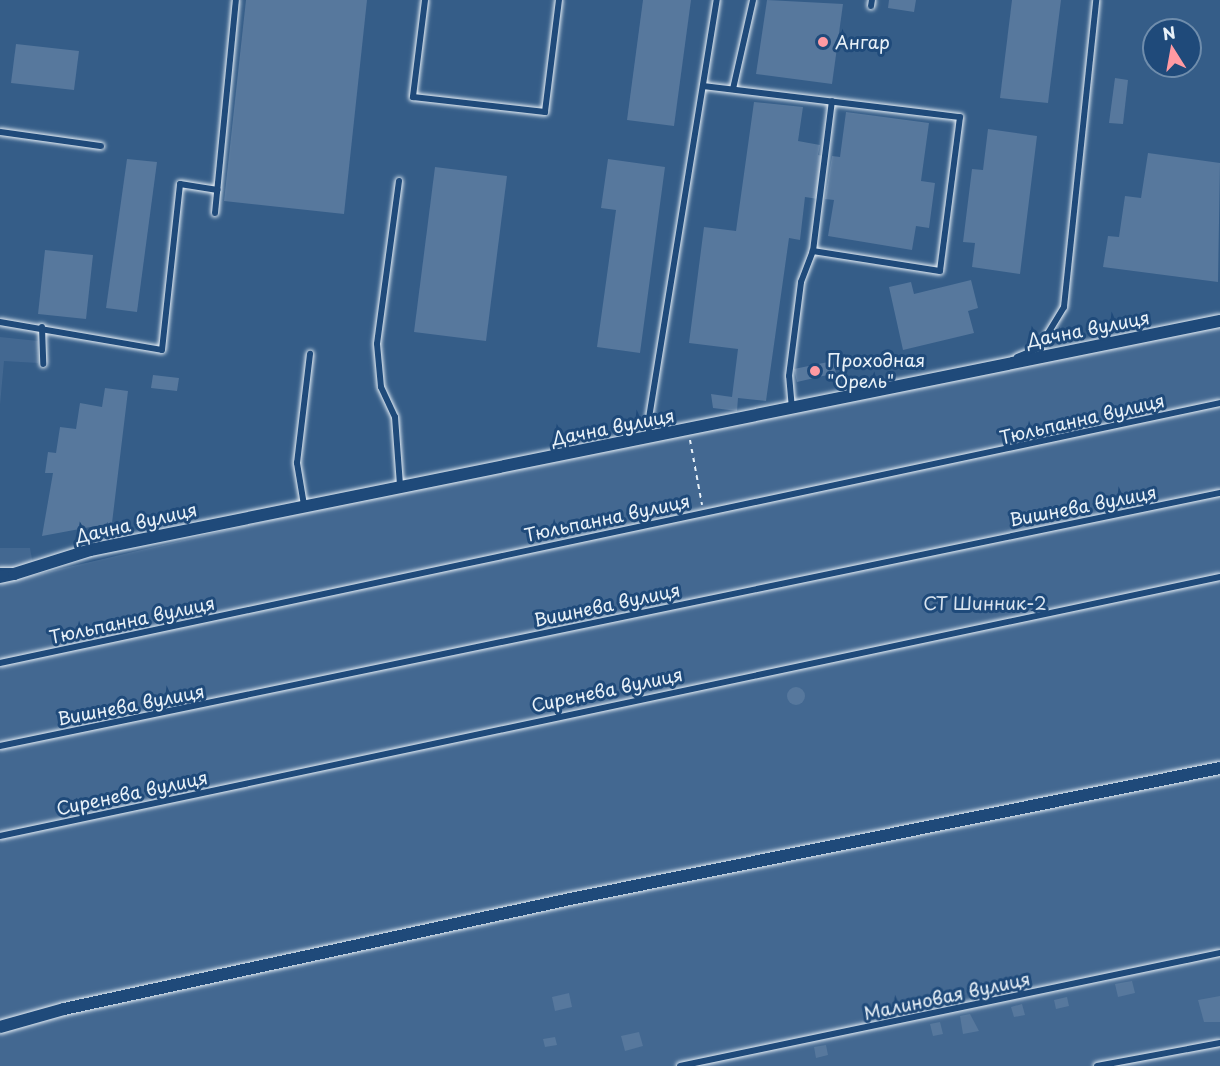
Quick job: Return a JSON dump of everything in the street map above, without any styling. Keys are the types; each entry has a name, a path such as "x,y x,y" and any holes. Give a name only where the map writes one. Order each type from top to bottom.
{"street":[{"name":"Дачна вулиця","path":"0,576 14,574 90,550 304,505 688,432 999,365 1220,321"},
{"path":"0,1027 64,1008 558,901 1220,768"}],"lane":[{"path":"215,213 236,0"},
{"path":"425,0 413,97 546,112 559,0"},
{"path":"650,438 648,424 717,0"},
{"path":"733,89 753,0"},
{"path":"999,365 1039,348 1065,307 1096,0"},
{"path":"703,86 960,117 940,271 813,251"},
{"path":"792,410 789,376 801,282 813,251 832,100"},
{"path":"0,132 101,146"},
{"path":"399,181 377,344 381,387 395,417 400,485"},
{"path":"0,322 42,327 162,350 180,184 218,190"},
{"path":"42,327 43,364"},
{"path":"304,505 297,463 310,354"},
{"name":"Тюльпанна вулиця","path":"0,663 1220,404"},
{"name":"Вишнева вулиця","path":"0,746 1220,494"},
{"name":"Сиренева вулиця","path":"0,836 1220,577"},
{"name":"Малиновая вулиця","path":"680,1066 1220,953"},
{"path":"1096,1066 1220,1043"}],"path":[{"path":"688,432 704,513"}],"shaded area":[{"path":"0,0 1220,0 1220,318 0,577"}],"green space":[{"name":"СТ Шинник-2","path":"1220,322 1220,1066 0,1066 0,583 270,520"},
{"path":"0,337 38,341 38,363 4,361 0,405"},
{"path":"0,548 30,548 33,565 0,570"}],"building":[{"path":"246,0 367,0 344,214 224,201"},
{"path":"643,0 691,0 674,126 627,120"},
{"path":"767,0 843,4 832,84 756,74"},
{"path":"889,0 916,0 914,12 888,8"},
{"path":"1012,0 1061,0 1048,103 1000,98"},
{"path":"16,44 79,51 74,90 11,83"},
{"path":"1115,78 1128,80 1123,124 1109,123"},
{"path":"754,102 803,107 798,141 820,145 818,155 823,156 818,199 805,197 800,240 789,238 766,401 738,398 737,411 713,408 711,394 732,397 738,349 689,343 704,227 736,231"},
{"path":"846,112 929,123 921,181 935,183 929,228 916,226 912,250 828,236 834,200 825,199 832,156 840,157"},
{"path":"988,129 1037,136 1020,274 972,267 975,243 963,242 972,169 983,170"},
{"path":"1148,153 1220,163 1218,282 1103,267 1108,236 1119,237 1125,196 1141,198"},
{"path":"127,159 157,162 137,312 106,308"},
{"path":"608,159 665,167 640,353 597,347 616,210 601,208"},
{"path":"435,167 507,176 486,341 414,332"},
{"path":"45,250 93,255 86,319 38,314"},
{"path":"971,280 978,308 968,311 974,333 903,350 889,287 911,282 914,294"},
{"name":"Проходная \"Орель\"","path":"833,361 836,373 797,382 794,369"},
{"path":"153,375 179,378 177,391 151,388"},
{"path":"105,388 128,391 112,523 42,536 53,473 45,473 48,452 56,453 60,427 76,429 80,403 102,407"},
{"path":"792,687 800,687 805,692 803,703 792,705 787,700 787,692"},
{"path":"1132,981 1135,993 1118,997 1115,984"},
{"path":"569,993 572,1007 555,1011 552,997"},
{"path":"1220,996 1220,1022 1204,1022 1198,1000"},
{"path":"1067,997 1069,1006 1056,1009 1054,1000"},
{"path":"1022,1004 1025,1015 1014,1017 1011,1007"},
{"path":"970,1014 979,1031 963,1034 960,1016"},
{"path":"940,1022 943,1034 933,1036 930,1024"},
{"path":"639,1032 643,1046 625,1051 621,1036"},
{"path":"555,1037 557,1045 545,1047 543,1039"},
{"path":"826,1045 828,1055 816,1058 814,1047"}],"place":[{"name":"Ангар","path":"823,42"},
{"name":"Проходная \"Орель\"","path":"815,371"}]}
